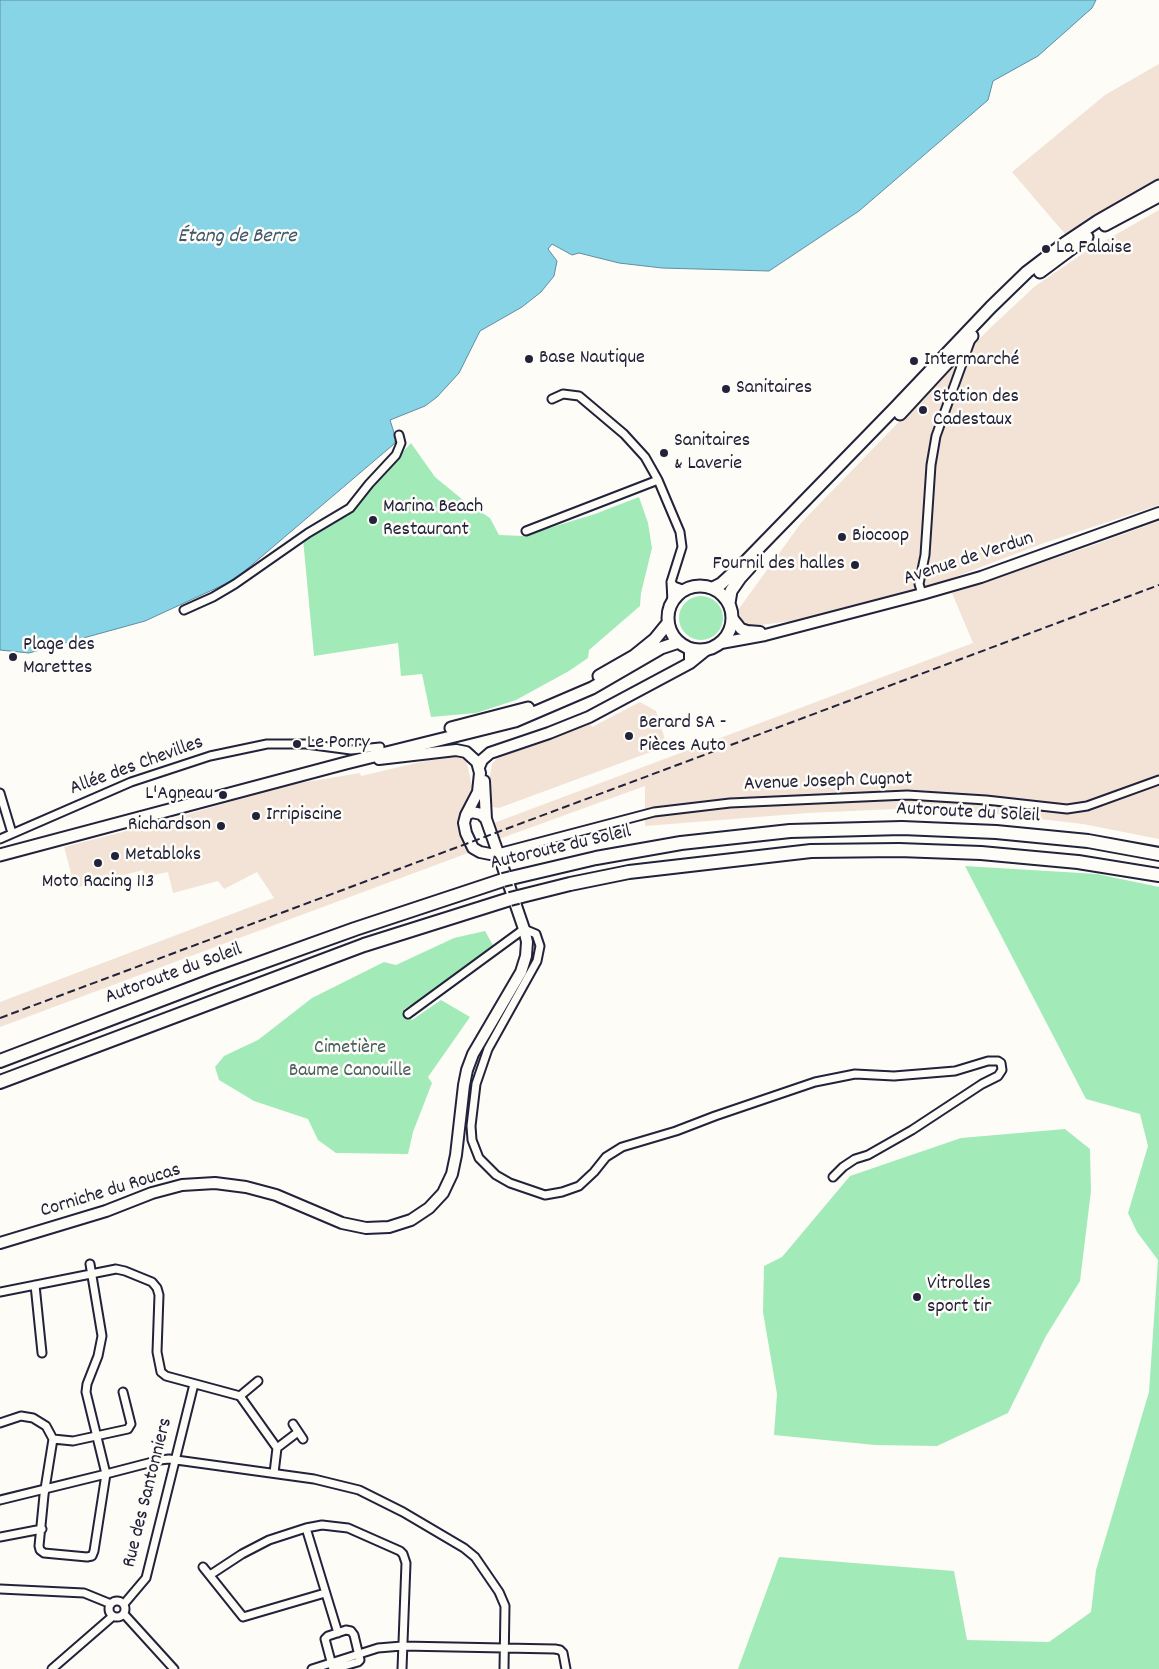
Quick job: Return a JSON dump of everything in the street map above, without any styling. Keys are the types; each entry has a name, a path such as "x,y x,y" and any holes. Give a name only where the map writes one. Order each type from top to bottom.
{"highway":[{"name":"Autoroute du Soleil","path":"0,1061 346,932 507,879 596,858 681,842 790,831 902,828 996,832 1088,841 1159,854"},
{"name":"Autoroute du Soleil","path":"0,1082 364,945 514,898 630,872 811,851 899,850 981,852 1078,862 1159,875"}],"main road":[{"path":"713,588 721,584 746,561 978,320 1027,272 1065,242 1098,220 1159,186"},
{"path":"785,629 760,632 747,631 737,625 733,619 729,603 731,591 740,578 937,376 998,308 1039,272 1091,234 1159,196"},
{"name":"Avenue de Verdun","path":"785,629 981,577 1159,513"},
{"path":"706,650 690,649 674,637 668,623 672,602 685,590 694,586 704,586 720,592 729,603"},
{"path":"721,643 727,636 733,619"},
{"path":"0,848 520,711 590,682 634,656 654,639 668,623"},
{"path":"498,852 490,854 472,848 464,823 478,792 479,767 486,756 589,717 690,663 706,650 721,643 765,635 785,629"},
{"path":"0,855 515,720 592,688 661,648 679,642"},
{"path":"690,649 690,663"},
{"path":"346,763 456,750 473,756 479,767"},
{"name":"Corniche du Roucas","path":"0,1243 106,1211 152,1193 190,1184 215,1183 246,1187 276,1195 342,1223 366,1228 389,1227 411,1220 429,1208 443,1193 452,1174 464,1085 473,1054 521,972 526,956 527,942 524,929 486,819 485,770 496,751"},
{"path":"466,815 476,812 486,819"}],"street":[{"path":"922,594 920,584 925,555 931,465 936,436 971,338"},
{"path":"552,399 562,394 579,396 624,434 645,457 658,480 680,532 682,547 671,582 672,602"},
{"path":"184,610 213,597 235,584 308,533 350,508 396,455 401,443 399,435"},
{"path":"526,531 658,480"},
{"path":"671,582 674,586 685,590"},
{"name":"Allée des Chevilles","path":"0,839 131,782 210,756 267,744 306,744 351,750 380,747"},
{"name":"Avenue Joseph Cugnot","path":"498,852 654,812 730,803 907,795 1067,808 1087,806 1159,780"},
{"path":"0,794 12,834"},
{"path":"408,1014 524,929 536,934 540,946 537,961 488,1049 476,1084 471,1126 472,1140 479,1158 496,1175 510,1183 545,1195 579,1186 606,1157 622,1147 676,1131 815,1082 855,1074 894,1076 955,1071 988,1061 998,1061 1001,1064 1002,1070 998,1076 982,1084 912,1130 868,1156 855,1159 833,1177"},
{"path":"0,1423 21,1416 33,1418 46,1426 53,1439 39,1546 44,1553 92,1556 106,1474 86,1392 102,1336 90,1264"},
{"path":"0,1292 92,1273 121,1270 155,1285 159,1295 157,1352 161,1372 166,1376 240,1396 277,1448 274,1473"},
{"path":"35,1285 42,1353"},
{"path":"240,1396 258,1381"},
{"name":"Rue des Santonniers","path":"124,1604 146,1578 194,1384"},
{"path":"53,1439 78,1441 130,1428 131,1424 123,1392"},
{"path":"293,1424 303,1439"},
{"path":"277,1448 298,1432"},
{"path":"0,1500 160,1460 175,1460 314,1479 366,1493 403,1512 469,1552 491,1580 502,1598 506,1616 504,1669"},
{"path":"210,1575 242,1554 269,1540 306,1528 330,1525 348,1528 377,1540 403,1554 406,1563 402,1669"},
{"path":"306,1528 338,1633"},
{"path":"0,1537 42,1529"},
{"path":"203,1567 243,1617 325,1593"},
{"path":"0,1589 84,1593 111,1604"},
{"path":"114,1616 109,1610 111,1604 117,1601 124,1604 126,1609 124,1614"},
{"path":"52,1669 114,1616 124,1614"},
{"path":"124,1614 174,1669"},
{"path":"346,1630 351,1631 354,1635 359,1654 360,1660 358,1662 337,1669 333,1668 325,1639 328,1636 346,1630"},
{"path":"359,1654 385,1647 402,1646 504,1647 560,1650 566,1669"},
{"path":"312,1669 331,1663"}],"shaded area":[{"path":"1159,64 1159,184 1065,234 1012,172 1105,95"},
{"path":"1159,210 1159,505 1044,543 934,585 793,621 752,626 742,621 738,610 801,523 986,332 1034,287 1085,252"},
{"path":"1159,521 1159,839 1083,824 937,807 808,813 645,826 645,786 499,839 494,823 973,643 952,593"},
{"path":"640,702 656,711 667,746 499,808 492,807 490,776 492,764 498,757 550,740 590,723 592,727"},
{"path":"459,753 466,758 472,787 460,830 468,853 0,1027 0,1002 274,898 257,872 224,889 218,881 173,893 168,872 145,877 143,870 75,888 64,847 154,824 288,785 360,773 361,776"}],"green space":[{"path":"411,443 435,477 463,500 490,518 499,535 523,536 595,514 639,497 648,523 652,548 641,593 640,606 589,650 588,658 569,671 516,700 476,713 431,717 422,674 401,676 398,643 314,656 303,539 341,518"},
{"path":"701,596 713,600 719,606 723,618 719,630 713,636 701,640 689,636 683,630 679,618 683,606 689,600"},
{"path":"965,866 1097,874 1159,887 1159,1669 738,1669 779,1557 954,1571 967,1640 1049,1642 1091,1612 1096,1570 1149,1392 1158,1260 1137,1232 1128,1213 1148,1146 1140,1114 1086,1099"},
{"name":"Cimetière Baume Canouille","path":"485,931 494,947 424,998 404,1009 412,1020 441,1000 470,1017 428,1077 432,1083 413,1132 408,1154 336,1153 318,1140 308,1119 254,1101 219,1080 215,1067 224,1056 258,1040 312,998 384,962 396,965 454,938"},
{"name":"Vitrolles sport tir","path":"1065,1129 1090,1149 1091,1191 1080,1281 1046,1336 1008,1413 937,1446 875,1445 774,1435 777,1394 763,1312 764,1266 782,1257 850,1176 961,1138"}],"water":[{"name":"Étang de Berre","path":"0,0 1096,0 1092,8 1038,56 993,81 988,100 859,211 769,271 662,268 619,263 579,253 572,255 552,244 548,249 557,261 554,276 541,292 522,307 480,331 459,373 437,397 425,406 390,420 396,439 394,444 234,580 145,621 29,653 0,650"}],"railway":[{"path":"0,1018 1159,585"}],"place":[{"name":"La Falaise","path":"1046,249"},
{"name":"Base Nautique","path":"529,359"},
{"name":"Intermarché","path":"914,361"},
{"name":"Sanitaires","path":"726,389"},
{"name":"Station des Cadestaux","path":"923,410"},
{"name":"Sanitaires & Laverie","path":"664,453"},
{"name":"Marina Beach Restaurant","path":"373,520"},
{"name":"Biocoop","path":"842,537"},
{"name":"Fournil des halles","path":"855,565"},
{"name":"Plage des Marettes","path":"13,657"},
{"name":"Berard SA - Pièces Auto","path":"629,736"},
{"name":"Le Porry","path":"297,744"},
{"name":"L'Agneau","path":"223,795"},
{"name":"Irripiscine","path":"256,816"},
{"name":"Richardson","path":"221,826"},
{"name":"Metabloks","path":"115,856"},
{"name":"Moto Racing 113","path":"98,863"},
{"name":"Vitrolles sport tir","path":"917,1297"}]}
